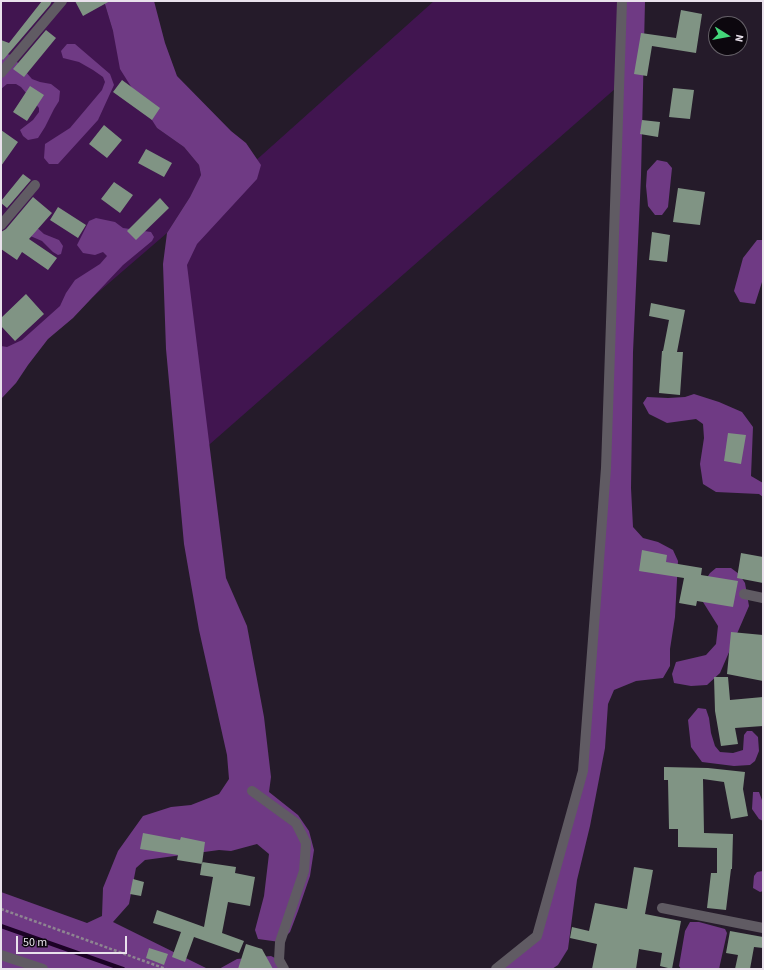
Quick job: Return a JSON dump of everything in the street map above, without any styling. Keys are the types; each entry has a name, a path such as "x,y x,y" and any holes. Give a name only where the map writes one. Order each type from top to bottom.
{"street":[{"path":"1,73 62,1"},
{"path":"496,969 537,936 583,771 606,468 622,1"},
{"path":"1,224 35,185"},
{"path":"744,594 763,598"},
{"path":"252,791 296,823 306,844 304,871 280,942 279,960 284,969"},
{"path":"662,908 763,928"},
{"path":"1,955 43,969"}],"path":[{"path":"1,909 166,969"}],"shaded area":[{"path":"1,1 104,1 113,31 157,128 184,147 199,165 201,175 190,197 167,233 44,339 1,394"},
{"path":"104,1 154,1 165,43 177,76 231,131 246,143 261,165 257,179 197,244 187,265 226,578 247,626 264,717 271,777 269,792 298,815 309,831 314,850 310,876 298,911 290,932 280,942 258,939 255,930 264,896 269,854 257,844 231,851 219,850 145,860 136,868 129,904 113,922 208,969 1,969 1,892 87,923 102,916 103,888 118,851 143,816 171,807 191,805 219,794 229,779 227,755 199,630 184,544 166,349 163,264 167,233 190,197 201,175 199,165 184,147 157,128 120,69 113,31"},
{"path":"434,1 619,1 616,88 202,451 179,256 253,163"},
{"path":"619,1 645,1 641,176 633,352 631,488 633,527 643,538 658,542 673,550 678,561 675,617 670,649 670,666 663,678 636,681 614,690 608,704 605,748 590,826 577,880 568,949 558,965 552,969 496,969 537,936 583,771 603,469"},
{"path":"67,44 75,44 110,74 114,85 98,120 58,164 49,164 44,158 45,144 70,128 102,90 105,82 103,77 79,62 63,58 61,51"},
{"path":"7,54 11,55 32,79 51,84 60,91 59,101 38,138 28,140 23,136 20,130 33,120 39,112 39,108 21,87 16,84 7,84 1,89 1,60"},
{"path":"657,160 667,162 672,168 668,207 662,215 655,215 648,206 646,186 647,171"},
{"path":"96,218 115,222 123,228 151,232 154,237 152,241 123,265 73,318 48,339 16,383 1,399 1,346 7,347 22,340 60,306 66,293 75,280 100,264 107,256 103,252 95,255 83,253 77,245 89,221"},
{"path":"33,224 44,234 59,240 63,246 61,254 58,255 42,241 28,235"},
{"path":"757,240 763,240 762,282 755,304 740,302 734,291 743,258"},
{"path":"694,394 719,402 742,412 753,427 751,476 763,483 763,497 759,494 716,492 703,484 700,464 704,438 703,424 696,419 667,423 649,414 643,403 647,397 685,397"},
{"path":"716,568 731,568 739,574 745,583 749,606 720,673 707,685 691,686 674,683 672,674 676,662 706,655 716,644 718,626 703,602 703,584 710,573"},
{"path":"698,708 706,709 715,746 720,752 733,753 743,750 744,735 747,731 752,731 758,737 759,751 755,761 750,765 734,766 702,762 691,747 688,720"},
{"path":"753,792 759,792 763,803 763,821 759,819 752,809"},
{"path":"763,871 763,891 760,892 753,888 754,876 757,872"},
{"path":"690,922 699,922 725,929 727,933 719,969 681,969 679,966 685,931"},
{"path":"271,956 279,960 284,969 219,969 237,959"}],"building":[{"path":"42,1 52,1 3,60 1,58 1,40 9,43"},
{"path":"75,1 110,1 83,16"},
{"path":"681,10 702,14 696,53 652,46 647,76 634,74 641,33 676,38"},
{"path":"46,30 56,38 24,77 13,69"},
{"path":"122,80 160,108 152,120 113,92"},
{"path":"30,86 44,95 27,121 13,112"},
{"path":"673,88 694,90 690,119 669,117"},
{"path":"642,120 660,122 658,137 640,134"},
{"path":"104,125 122,140 107,158 89,144"},
{"path":"1,130 18,142 1,166"},
{"path":"146,149 172,163 164,177 138,163"},
{"path":"23,174 31,180 7,208 1,203 1,201"},
{"path":"114,182 133,195 120,213 101,199"},
{"path":"678,188 705,192 700,225 673,222"},
{"path":"33,197 52,213 29,239 57,258 48,270 22,252 17,260 1,249 1,232 6,229"},
{"path":"160,198 169,208 136,240 127,231"},
{"path":"58,207 86,225 78,238 50,220"},
{"path":"652,232 670,235 667,262 649,260"},
{"path":"26,294 44,314 15,341 1,326 1,318"},
{"path":"651,303 685,310 677,352 683,352 680,395 659,393 662,351 669,320 649,316"},
{"path":"728,433 746,435 741,464 724,461"},
{"path":"642,550 667,555 666,562 702,568 701,575 738,581 733,607 697,601 696,606 679,603 684,578 639,571"},
{"path":"741,553 763,557 763,583 737,578"},
{"path":"731,632 763,635 763,681 727,674"},
{"path":"714,677 728,677 730,700 763,697 763,726 735,728 738,744 721,746 715,711"},
{"path":"664,767 708,768 745,772 743,789 748,816 731,819 724,782 703,779 704,833 733,834 732,869 726,910 707,908 711,873 717,873 717,848 678,847 678,829 669,829 668,780 664,780"},
{"path":"143,833 180,840 181,837 205,842 202,864 177,860 178,855 140,849"},
{"path":"202,862 236,867 235,873 255,877 250,906 228,902 222,933 244,941 239,953 194,937 185,962 172,957 181,932 153,923 157,910 204,927 213,877 200,875"},
{"path":"634,867 653,870 645,914 681,921 672,969 660,966 662,953 639,949 636,969 592,969 597,944 570,938 572,927 589,931 595,903 627,909"},
{"path":"133,879 144,882 141,896 130,894"},
{"path":"730,931 763,937 763,948 754,947 750,969 735,969 738,955 726,953"},
{"path":"246,944 262,949 273,969 238,969"},
{"path":"149,948 168,954 164,965 146,958"}],"waterway":[{"path":"1,926 123,969"}]}
